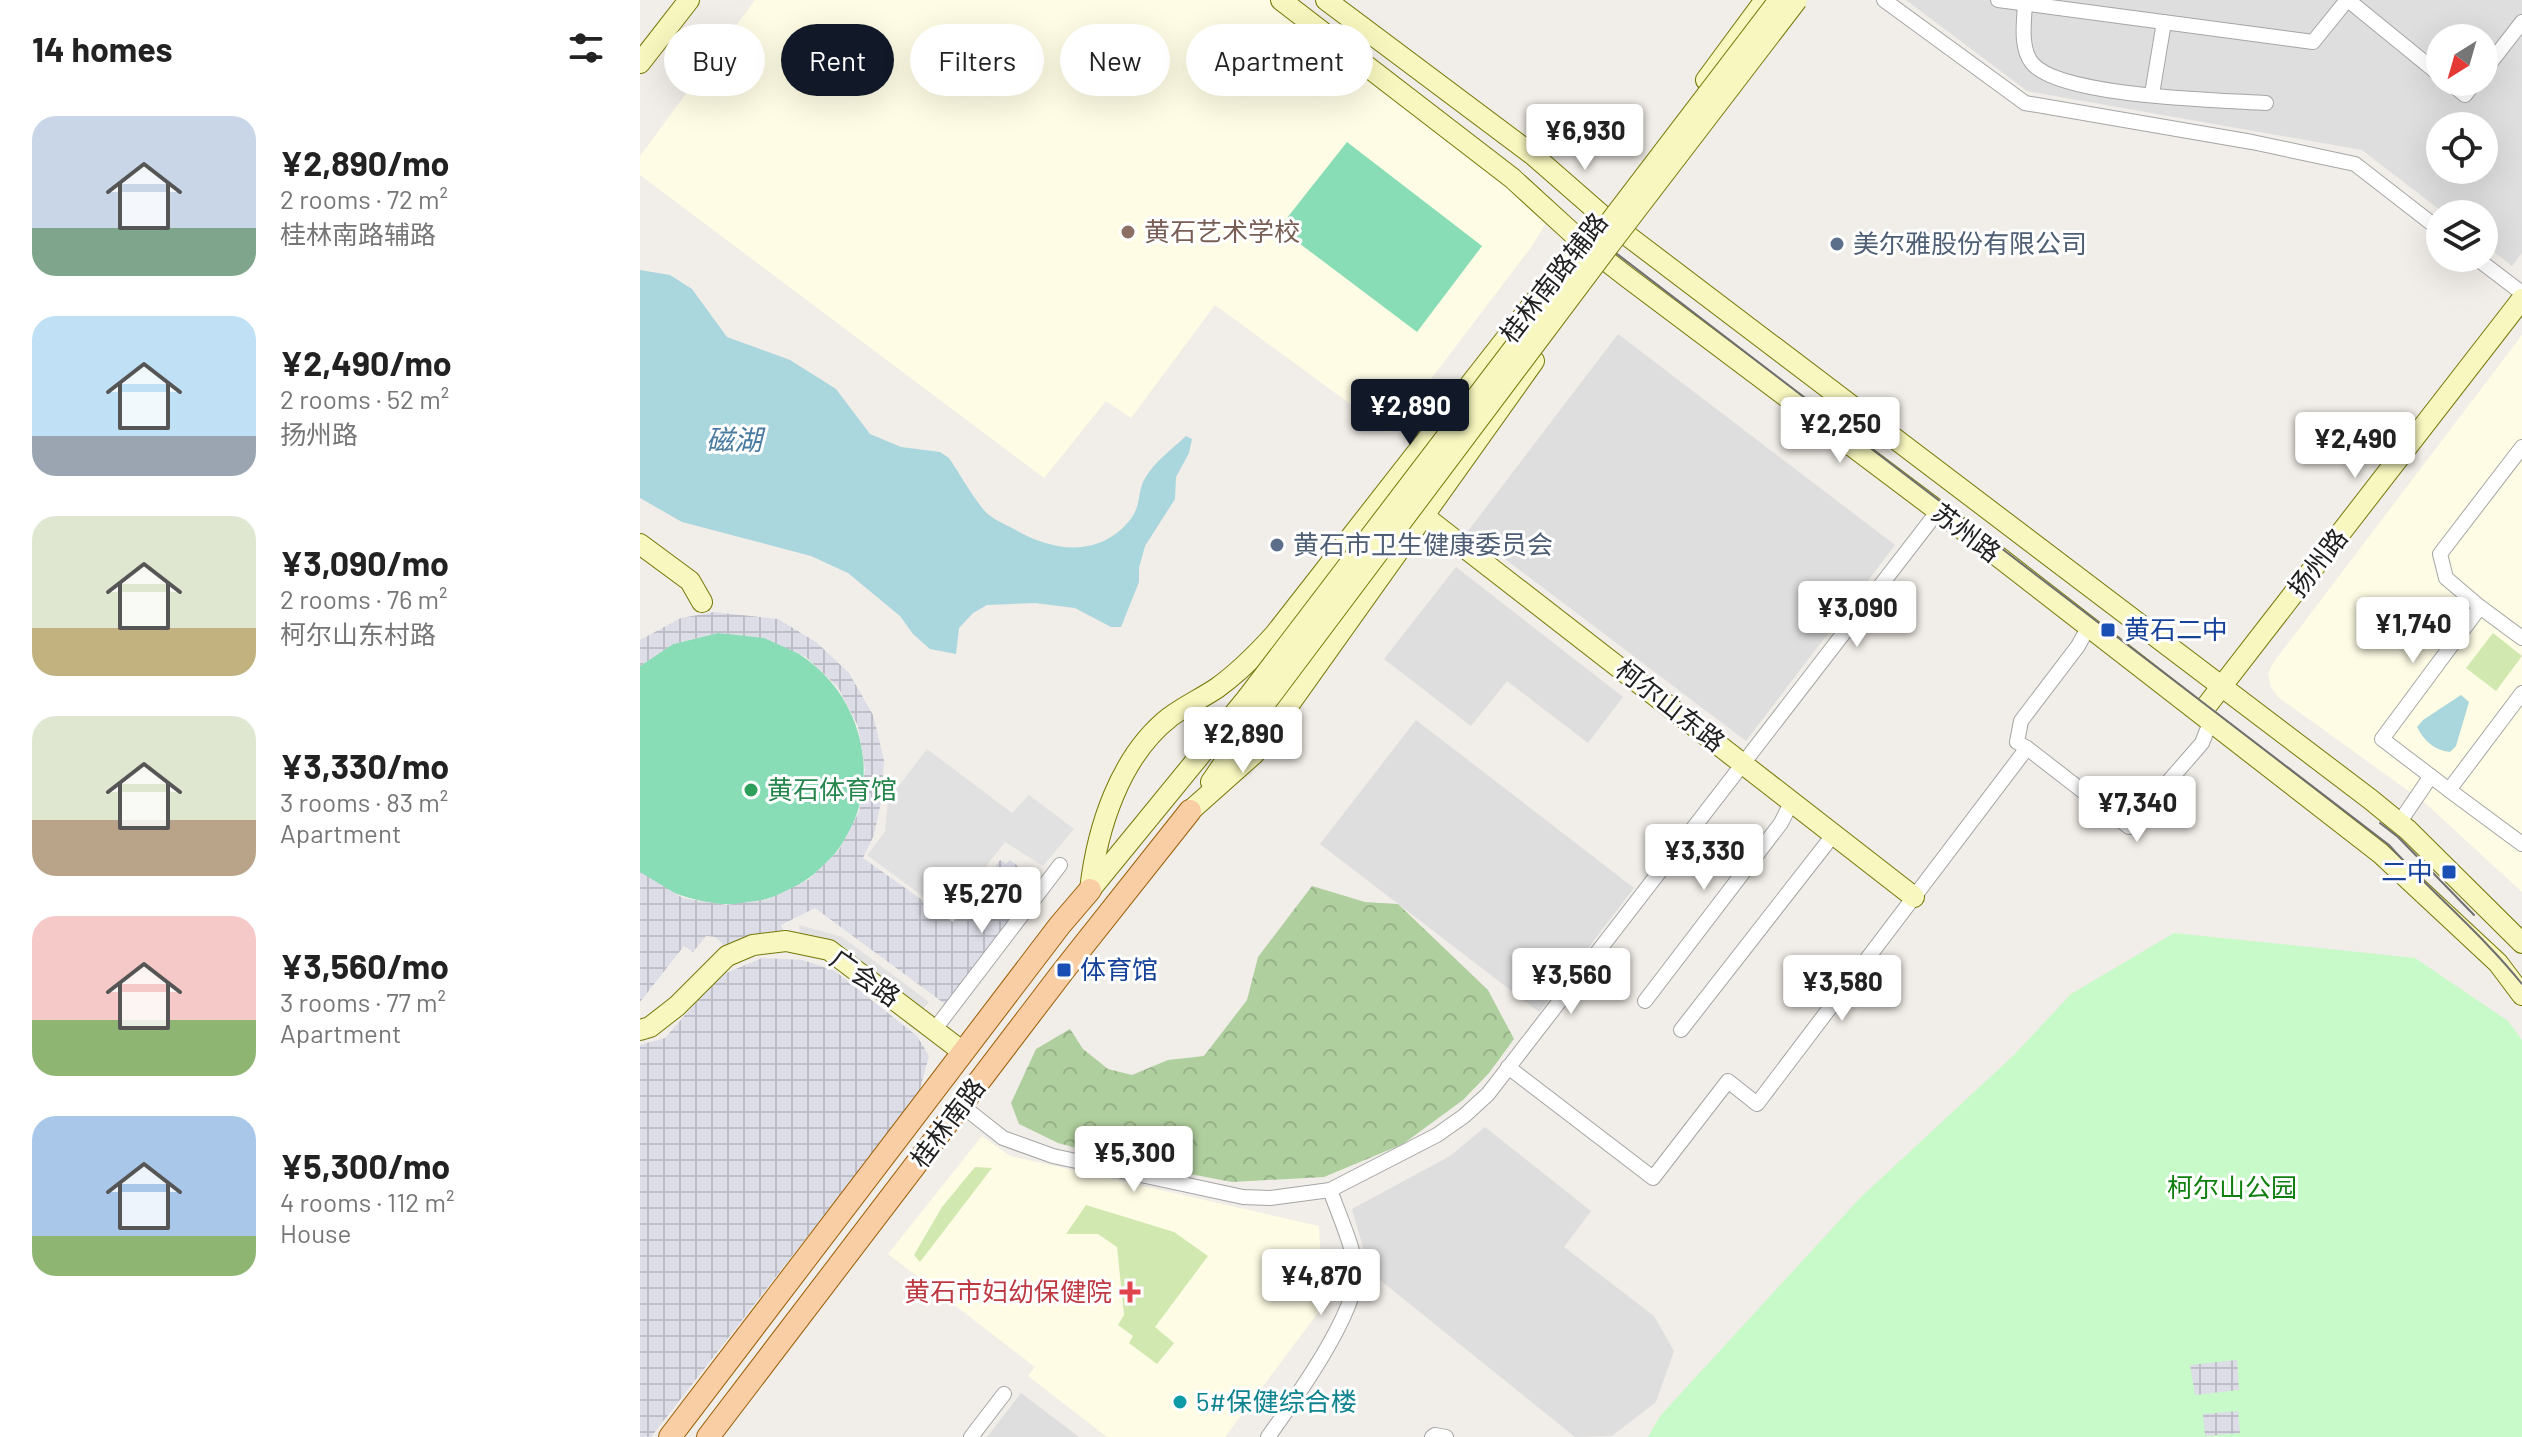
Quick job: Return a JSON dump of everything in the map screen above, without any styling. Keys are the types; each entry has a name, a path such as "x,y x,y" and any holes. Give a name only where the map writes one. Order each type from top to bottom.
{"main road":[{"path":"640,63 689,0"},
{"name":"苏州路","path":"1281,0 1512,178 1582,242 2089,626 2380,853 2498,963 2522,995"},
{"name":"苏州路","path":"1326,0 1533,155 1626,235 2399,823 2522,943"},
{"name":"桂林南路辅路","path":"1090,890 1093,859 1100,834 1123,777 1139,748 1170,717 1217,688 1249,663 1275,634 1582,242 1765,0"},
{"path":"1190,811 1253,706 1779,0"},
{"path":"1090,890 1253,706 1797,0"},
{"name":"桂林南路辅路","path":"1190,811 1254,754 1607,260 1809,0"},
{"name":"扬州路","path":"2206,716 2222,687 2522,296"},
{"name":"柯尔山东路","path":"1424,516 1914,897"},
{"path":"640,544 690,581 702,602"},
{"name":"桂林南路","path":"708,1437 1190,811"},
{"name":"桂林南路","path":"670,1437 1090,890"},
{"name":"广会路","path":"640,1030 650,1027 677,1006 727,956 753,945 786,941 829,950 963,1052"}],"street":[{"path":"1884,0 2025,103 2252,142 2355,164 2426,219"},
{"path":"1998,0 2313,42 2347,0 2426,64"},
{"path":"2025,4 2024,41 2031,62 2048,76 2089,87 2266,103"},
{"path":"2152,94 2164,22"},
{"path":"2498,53 2522,22"},
{"path":"2493,272 2522,296"},
{"path":"2522,447 2440,554 2446,578 2522,638"},
{"path":"961,1105 1003,1138 1068,1160 1243,1197 1270,1198 1330,1190 1448,1128 1477,1105 1508,1067 1938,511"},
{"path":"2480,607 2382,739 2522,844"},
{"path":"2089,626 2078,646 2021,721 2017,742 2129,827 2202,743 2206,716"},
{"path":"2449,790 2522,693"},
{"path":"1508,1067 1653,1178 1728,1081 1757,1104 2027,748"},
{"path":"2399,823 2431,776"},
{"path":"1645,1001 1781,823 1792,801"},
{"path":"1681,1030 1834,834"},
{"path":"935,1029 1060,865"},
{"path":"1268,1437 1301,1391 1353,1294 1357,1270 1330,1190"},
{"path":"971,1437 1004,1394"},
{"path":"1432,1437 1446,1437"}],"shaded area":[{"name":"黄石艺术学校","path":"755,0 1278,0 1308,24 1186,24 1186,96 1373,96 1373,76 1549,218 1532,246 1390,433 1215,305 1131,418 1106,401 1044,478 640,175 640,156 684,96 765,96 765,24 737,24"},
{"path":"1906,0 2522,0 2522,253 2512,266 2498,255 2498,200 2427,200 2362,150 2027,91"},
{"path":"1618,334 1895,545 1746,741 1468,531"},
{"path":"2522,335 2522,892 2424,802 2278,697 2271,687 2268,674 2273,663"},
{"path":"1456,567 1623,697 1588,743 1507,681 1471,726 1384,659"},
{"path":"714,612 778,619 816,642 849,673 873,715 884,760 881,802 874,835 863,858 953,922 1000,860 1006,864 1010,860 1028,874 1025,879 1036,887 945,1004 815,908 781,925 784,932 723,949 722,943 715,937 706,936 693,952 684,946 640,1002 640,872 683,898 726,905 769,899 808,880 839,850 859,812 865,769 858,726 838,687 806,657 764,638 718,633 673,644 640,666 640,640 681,618"},
{"path":"1416,720 1634,888 1539,1012 1320,844"},
{"path":"927,749 1012,813 1029,795 1074,829 1043,866 1005,842 948,915 867,855 885,832 888,800"},
{"path":"799,925 842,937 929,1002 922,1010 800,936"},
{"path":"762,958 803,960 835,971 917,1036 929,1056 919,1093 651,1437 640,1437 640,1045 665,1038 719,976"},
{"path":"1485,1127 1591,1211 1564,1247 1654,1316 1674,1351 1656,1402 1612,1436 1575,1437 1370,1272 1352,1209 1450,1156"},
{"name":"黄石市妇幼保健院","path":"982,1136 1010,1156 1319,1226 1323,1306 1225,1437 1107,1437 1028,1376 1035,1367 888,1254"},
{"path":"2237,1360 2239,1390 2195,1395 2190,1365"},
{"path":"1021,1393 1079,1437 987,1437"},
{"path":"2238,1411 2240,1433 2205,1436 2203,1414"}],"green space":[{"path":"1347,142 1482,246 1417,332 1279,228"},
{"name":"黄石体育馆","path":"718,633 766,638 805,658 835,687 854,721 863,758 861,797 848,833 824,866 787,891 760,901 740,904 711,903 683,896 656,884 640,872 640,666 673,644"},
{"path":"2493,633 2522,656 2496,691 2466,668"},
{"path":"1312,886 1365,902 1398,904 1488,990 1514,1039 1489,1073 1463,1100 1403,1144 1324,1177 1232,1182 1132,1163 1058,1143 1019,1124 1011,1103 1036,1049 1070,1029 1083,1049 1108,1069 1132,1075 1168,1060 1204,1056 1247,1000 1258,957"},
{"name":"柯尔山公园","path":"2174,933 2415,958 2508,1021 2522,1040 2522,1437 1648,1437 1660,1416 1861,1197 2014,1055 2071,994"},
{"path":"975,1167 992,1168 920,1262 914,1255 942,1207"},
{"path":"1086,1205 1174,1232 1208,1256 1155,1327 1174,1343 1157,1364 1129,1343 1133,1336 1118,1325 1124,1315 1117,1247 1098,1234 1066,1234"}],"water":[{"name":"磁湖","path":"640,270 670,275 692,289 727,337 790,360 836,389 870,434 901,447 940,452 949,458 986,512 1044,543 1090,546 1118,532 1134,514 1142,485 1152,468 1186,436 1192,439 1189,453 1176,477 1175,499 1145,546 1139,582 1121,627 1111,627 1075,608 1035,603 987,605 973,613 959,628 956,654 930,649 913,634 900,616 848,573 811,556 682,522 640,498"},
{"path":"2461,695 2469,702 2456,746 2450,752 2434,747 2417,727"}],"tram line":[{"path":"1783,0 1612,224 1606,235 1608,247 2389,845 2522,984"},
{"path":"2380,823 2398,837 2474,915"}],"place":[{"name":"黄石艺术学校","path":"1128,232"},
{"name":"美尔雅股份有限公司","path":"1837,244"},
{"name":"黄石市卫生健康委员会","path":"1277,545"},
{"name":"黄石二中","path":"2108,630"},
{"name":"黄石体育馆","path":"751,790"},
{"name":"二中","path":"2449,872"},
{"name":"体育馆","path":"1064,970"},
{"name":"黄石市妇幼保健院","path":"1130,1292"},
{"name":"5#保健综合楼","path":"1180,1402"}]}
